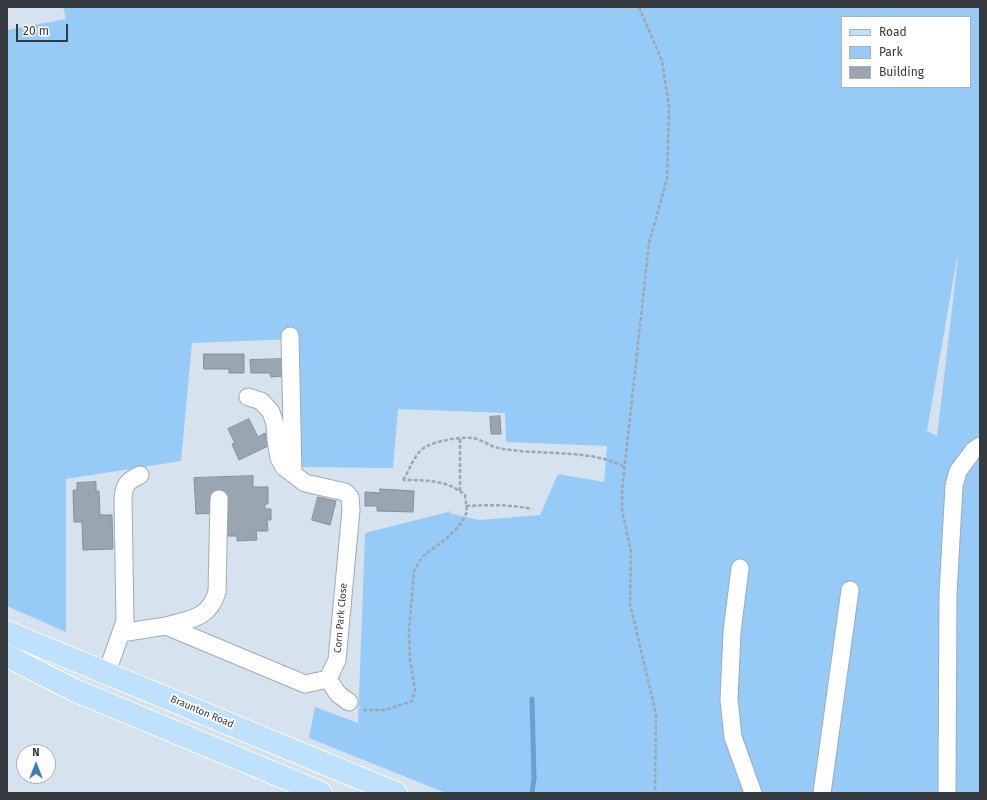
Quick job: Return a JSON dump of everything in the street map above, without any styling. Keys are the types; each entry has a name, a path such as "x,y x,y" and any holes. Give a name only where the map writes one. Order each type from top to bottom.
{"main road":[{"name":"Braunton Road","path":"7,632 107,672 396,793"},
{"path":"7,656 74,690 321,793"}],"lane":[{"path":"290,336 293,474"},
{"name":"Corn Park Close","path":"248,397 261,400 271,412 275,424 279,458 284,467 305,483 345,492 350,497 351,510 337,660 328,679"},
{"path":"947,793 948,594 954,486 958,471 973,451 980,446"},
{"path":"107,672 125,622 124,490 126,485 140,475"},
{"path":"121,633 166,626 197,617 207,611 214,603 216,592 219,499"},
{"path":"740,568 732,632 729,700 733,737 753,793"},
{"path":"822,793 850,590"},
{"path":"166,626 305,684 328,679 338,694 349,702"}],"path":[{"path":"639,7 662,61 669,106 667,179 649,243 622,490 622,510 631,551 630,604 656,714 655,793"},
{"path":"349,702 362,710 374,711 386,710 412,700 415,690 410,659 409,631 414,571 422,557 447,538 460,525 467,512 465,495 451,485 426,480 403,480 414,458 420,451 428,446 446,441 474,438 488,446 540,453 584,456 608,460 624,468"},
{"path":"460,439 460,490"},
{"path":"466,506 514,505 532,509"}],"green space":[{"path":"63,7 980,7 980,793 446,793 309,738 315,707 358,723 365,533 452,511 449,513 479,520 540,515 558,474 604,482 607,446 506,442 505,413 398,409 393,468 298,467 295,339 192,343 181,461 66,479 66,632 7,606 7,30 66,19","holes":["958,258 937,436 927,431"]}],"building":[{"path":"204,354 244,354 244,373 229,373 229,369 204,369"},
{"path":"284,359 284,376 271,377 270,373 251,373 250,360"},
{"path":"500,416 501,434 491,434 490,417"},
{"path":"249,419 258,437 265,433 270,445 239,460 232,444 235,443 228,429"},
{"path":"253,476 253,487 268,487 268,504 265,504 265,509 271,509 271,520 267,520 268,531 256,531 257,540 237,541 237,536 226,536 225,493 216,493 217,513 196,514 194,478"},
{"path":"96,482 96,491 99,491 100,515 112,515 113,549 83,550 82,522 74,522 73,490 77,490 77,483"},
{"path":"380,489 414,491 413,512 377,511 377,506 365,506 365,492 380,493"},
{"path":"318,497 336,501 330,525 312,520"}],"waterway":[{"path":"532,699 534,779 532,793"}]}
